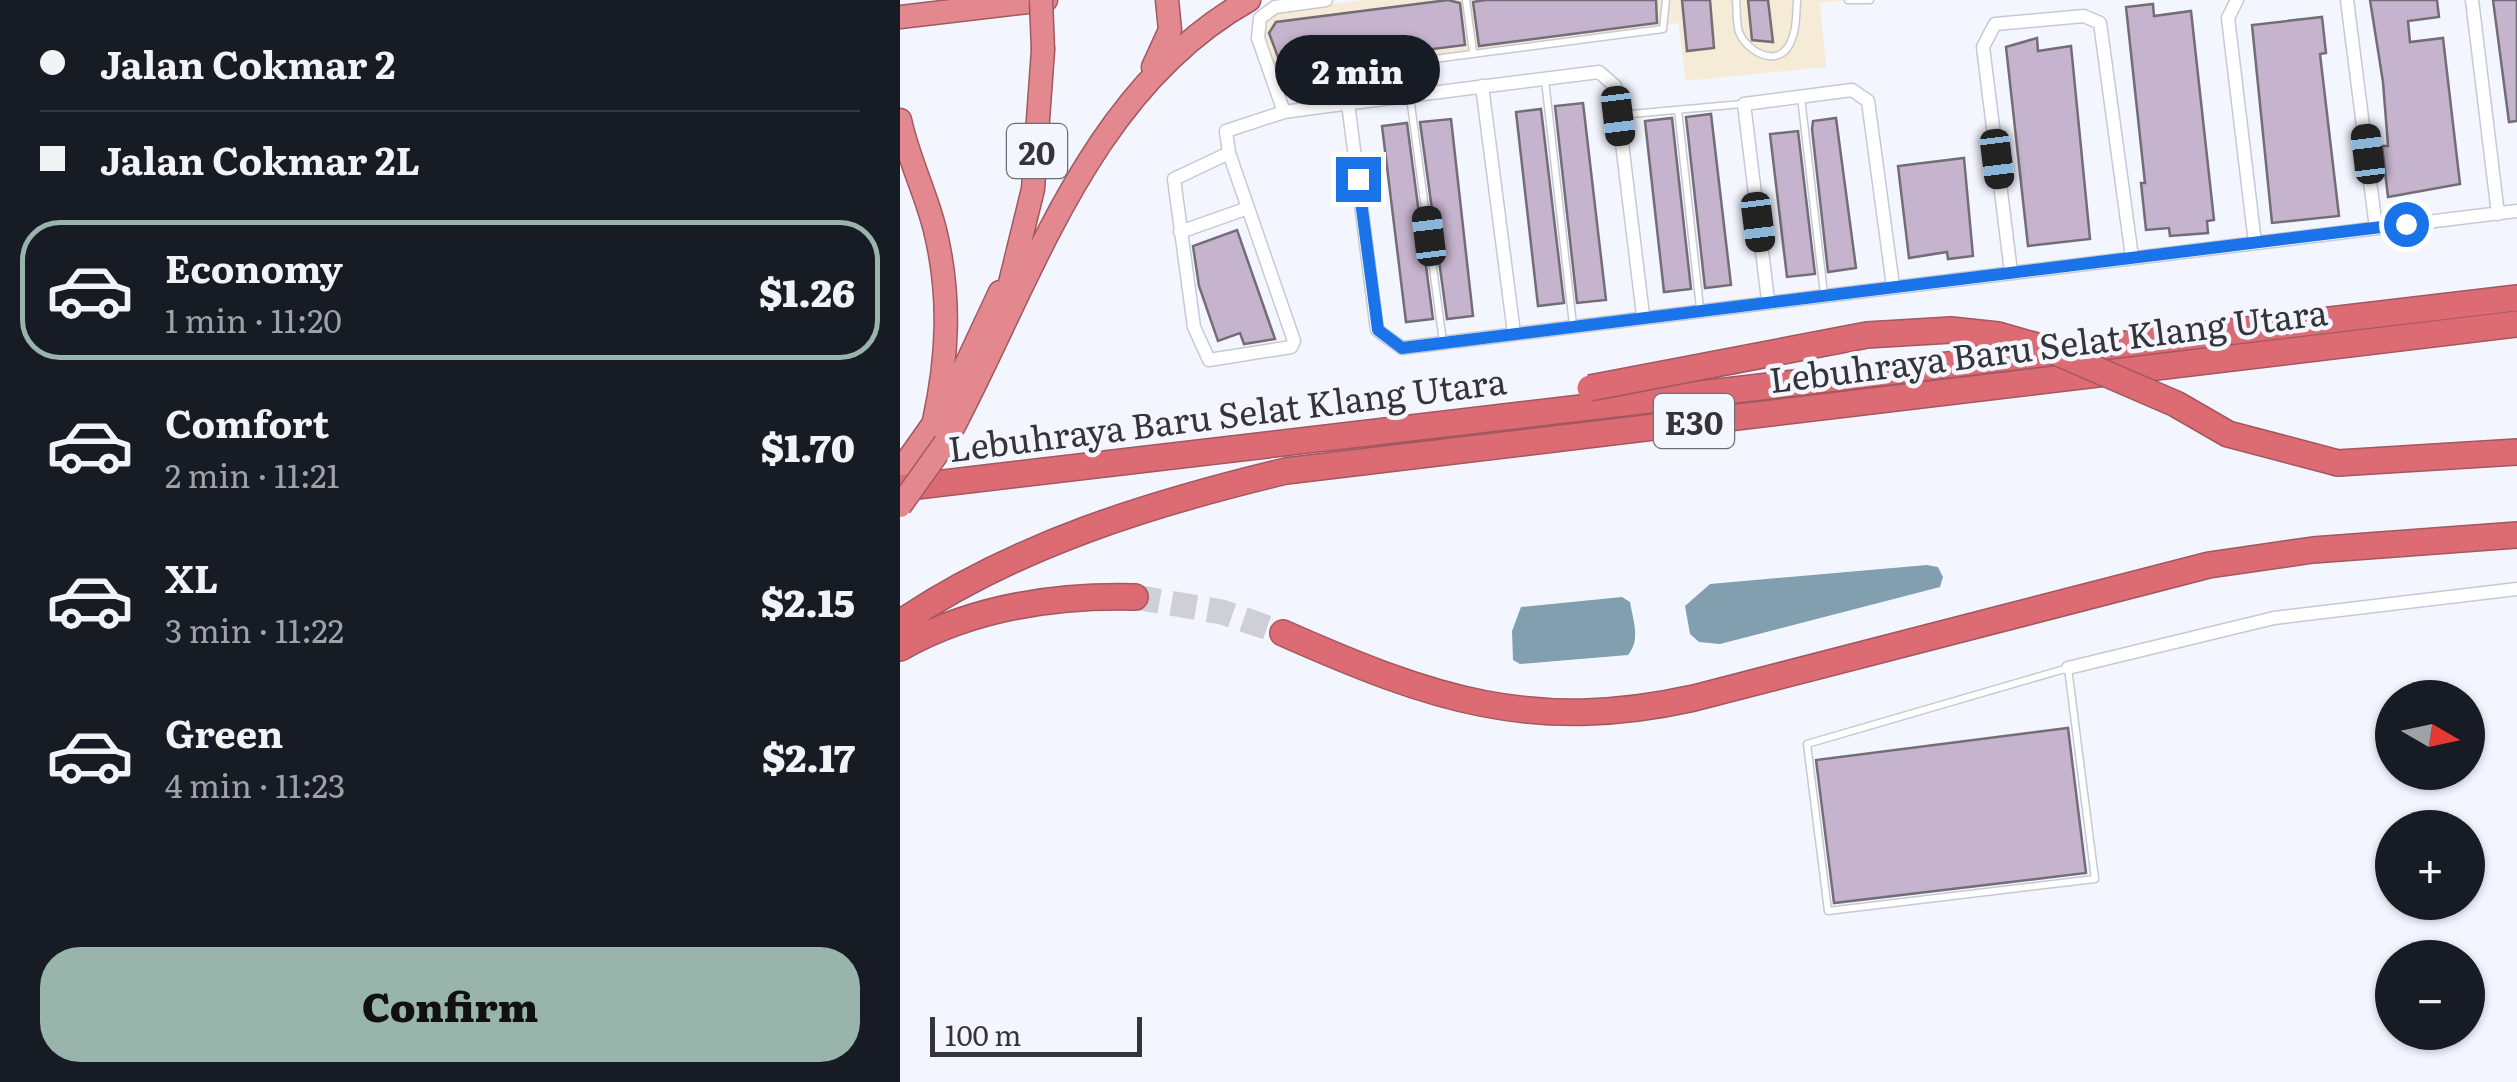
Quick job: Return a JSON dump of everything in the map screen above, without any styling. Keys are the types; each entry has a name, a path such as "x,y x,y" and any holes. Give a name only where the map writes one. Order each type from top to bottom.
{"highway":[{"path":"900,17 1043,0"},
{"name":"20","path":"900,471 972,394 998,324 1037,154 1043,0"},
{"path":"972,394 1048,229 1164,49 1170,30 1168,0"},
{"path":"1120,118 1200,31 1249,0"},
{"path":"900,120 934,228 946,301 944,373 936,432"},
{"path":"900,164 925,202"},
{"name":"20","path":"900,506 1018,250"},
{"name":"Lebuhraya Baru Selat Klang Utara","path":"900,488 1468,418 1658,400 2517,298"},
{"name":"Lebuhraya Baru Selat Klang Utara","path":"900,624 987,574 1083,530 1188,494 1286,472 2517,324"},
{"path":"1468,418 1499,401 1590,388 1867,335 1951,330 1998,336 2052,350 2176,404 2228,434 2338,463 2517,452"},
{"path":"1284,633 1436,695 1538,714 1628,710 1710,694 2209,565 2313,550 2517,535"},
{"path":"900,648 970,618 1026,604 1059,597 1136,597"}],"street":[{"path":"1284,112 1258,38 1260,18 1275,7 1326,0"},
{"path":"2237,0 2228,18 2255,243"},
{"path":"2472,0 2498,214"},
{"path":"2349,3 2376,228"},
{"path":"2011,272 1983,47 1995,24 2084,16 2100,24 2132,257"},
{"path":"1229,153 1175,174 1194,327 1206,359 1292,347 1294,340 1229,153 1226,131 1284,112 1600,72 1615,86 1644,315"},
{"path":"1482,86 1514,333"},
{"path":"1768,300 1744,104 1852,90 1868,102 1893,286"},
{"path":"1348,103 1378,330 1402,348 1700,308 2517,212"},
{"path":"1180,232 1248,208"},
{"path":"2068,668 2274,618 2517,589"}],"lane":[{"path":"1466,0 1473,52"},
{"path":"1273,80 1663,29 1666,0"},
{"path":"1736,0 1740,34 1760,55 1774,57 1786,50 1794,33 1797,0"},
{"path":"1848,0 1870,0"},
{"path":"1544,78 1573,325"},
{"path":"1410,96 1443,342"},
{"path":"1801,97 1824,294"},
{"path":"1618,116 1744,104"},
{"path":"1678,110 1700,308"},
{"path":"2068,668 2094,879 1828,911 1808,744 2068,668"}],"shaded area":[{"path":"1365,0 1845,0 1820,3 1826,67 1685,81 1679,23 1278,75 1263,36 1265,20 1274,11"}],"water":[{"path":"1938,567 1943,577 1940,587 1720,644 1699,642 1690,634 1685,606 1710,584"},
{"path":"1622,597 1630,602 1635,630 1628,655 1520,664 1513,660 1512,631 1521,607"}],"building":[{"path":"1448,0 1460,3 1465,45 1282,68 1269,33 1276,22"},
{"path":"1656,0 1657,23 1479,46 1473,2"},
{"path":"1682,0 1710,0 1714,48 1687,51"},
{"path":"1748,0 1768,0 1773,42 1752,40"},
{"path":"2370,0 2437,0 2439,17 2408,21 2410,42 2443,38 2460,184 2388,197 2382,146 2388,146 2383,82"},
{"path":"2493,0 2517,0 2517,121 2509,122"},
{"path":"2153,4 2154,16 2191,11 2214,220 2207,221 2208,233 2170,236 2169,228 2146,230 2141,183 2145,183 2126,7"},
{"path":"2322,17 2326,53 2320,54 2339,216 2272,223 2252,25"},
{"path":"2037,38 2038,51 2071,46 2090,239 2028,246 2006,47"},
{"path":"1583,103 1606,300 1577,303 1555,106"},
{"path":"1541,109 1564,303 1538,306 1516,112"},
{"path":"1711,114 1731,285 1705,288 1686,117"},
{"path":"1672,118 1691,289 1664,292 1645,121"},
{"path":"1836,118 1856,268 1828,272 1812,129 1813,121"},
{"path":"1451,119 1473,316 1447,319 1420,122"},
{"path":"1407,123 1433,319 1406,322 1382,126"},
{"path":"1798,131 1815,274 1787,277 1770,134"},
{"path":"1964,158 1973,256 1948,259 1947,252 1909,258 1898,166"},
{"path":"1237,230 1275,339 1244,344 1240,333 1218,341 1199,286 1193,246"},
{"path":"2068,728 2086,873 1834,903 1816,760"}],"tunnel":[{"path":"1135,597 1222,612 1283,633"}],"route":[{"path":"1358,179 1378,330 1387,341 1402,348 2406,224"}]}
